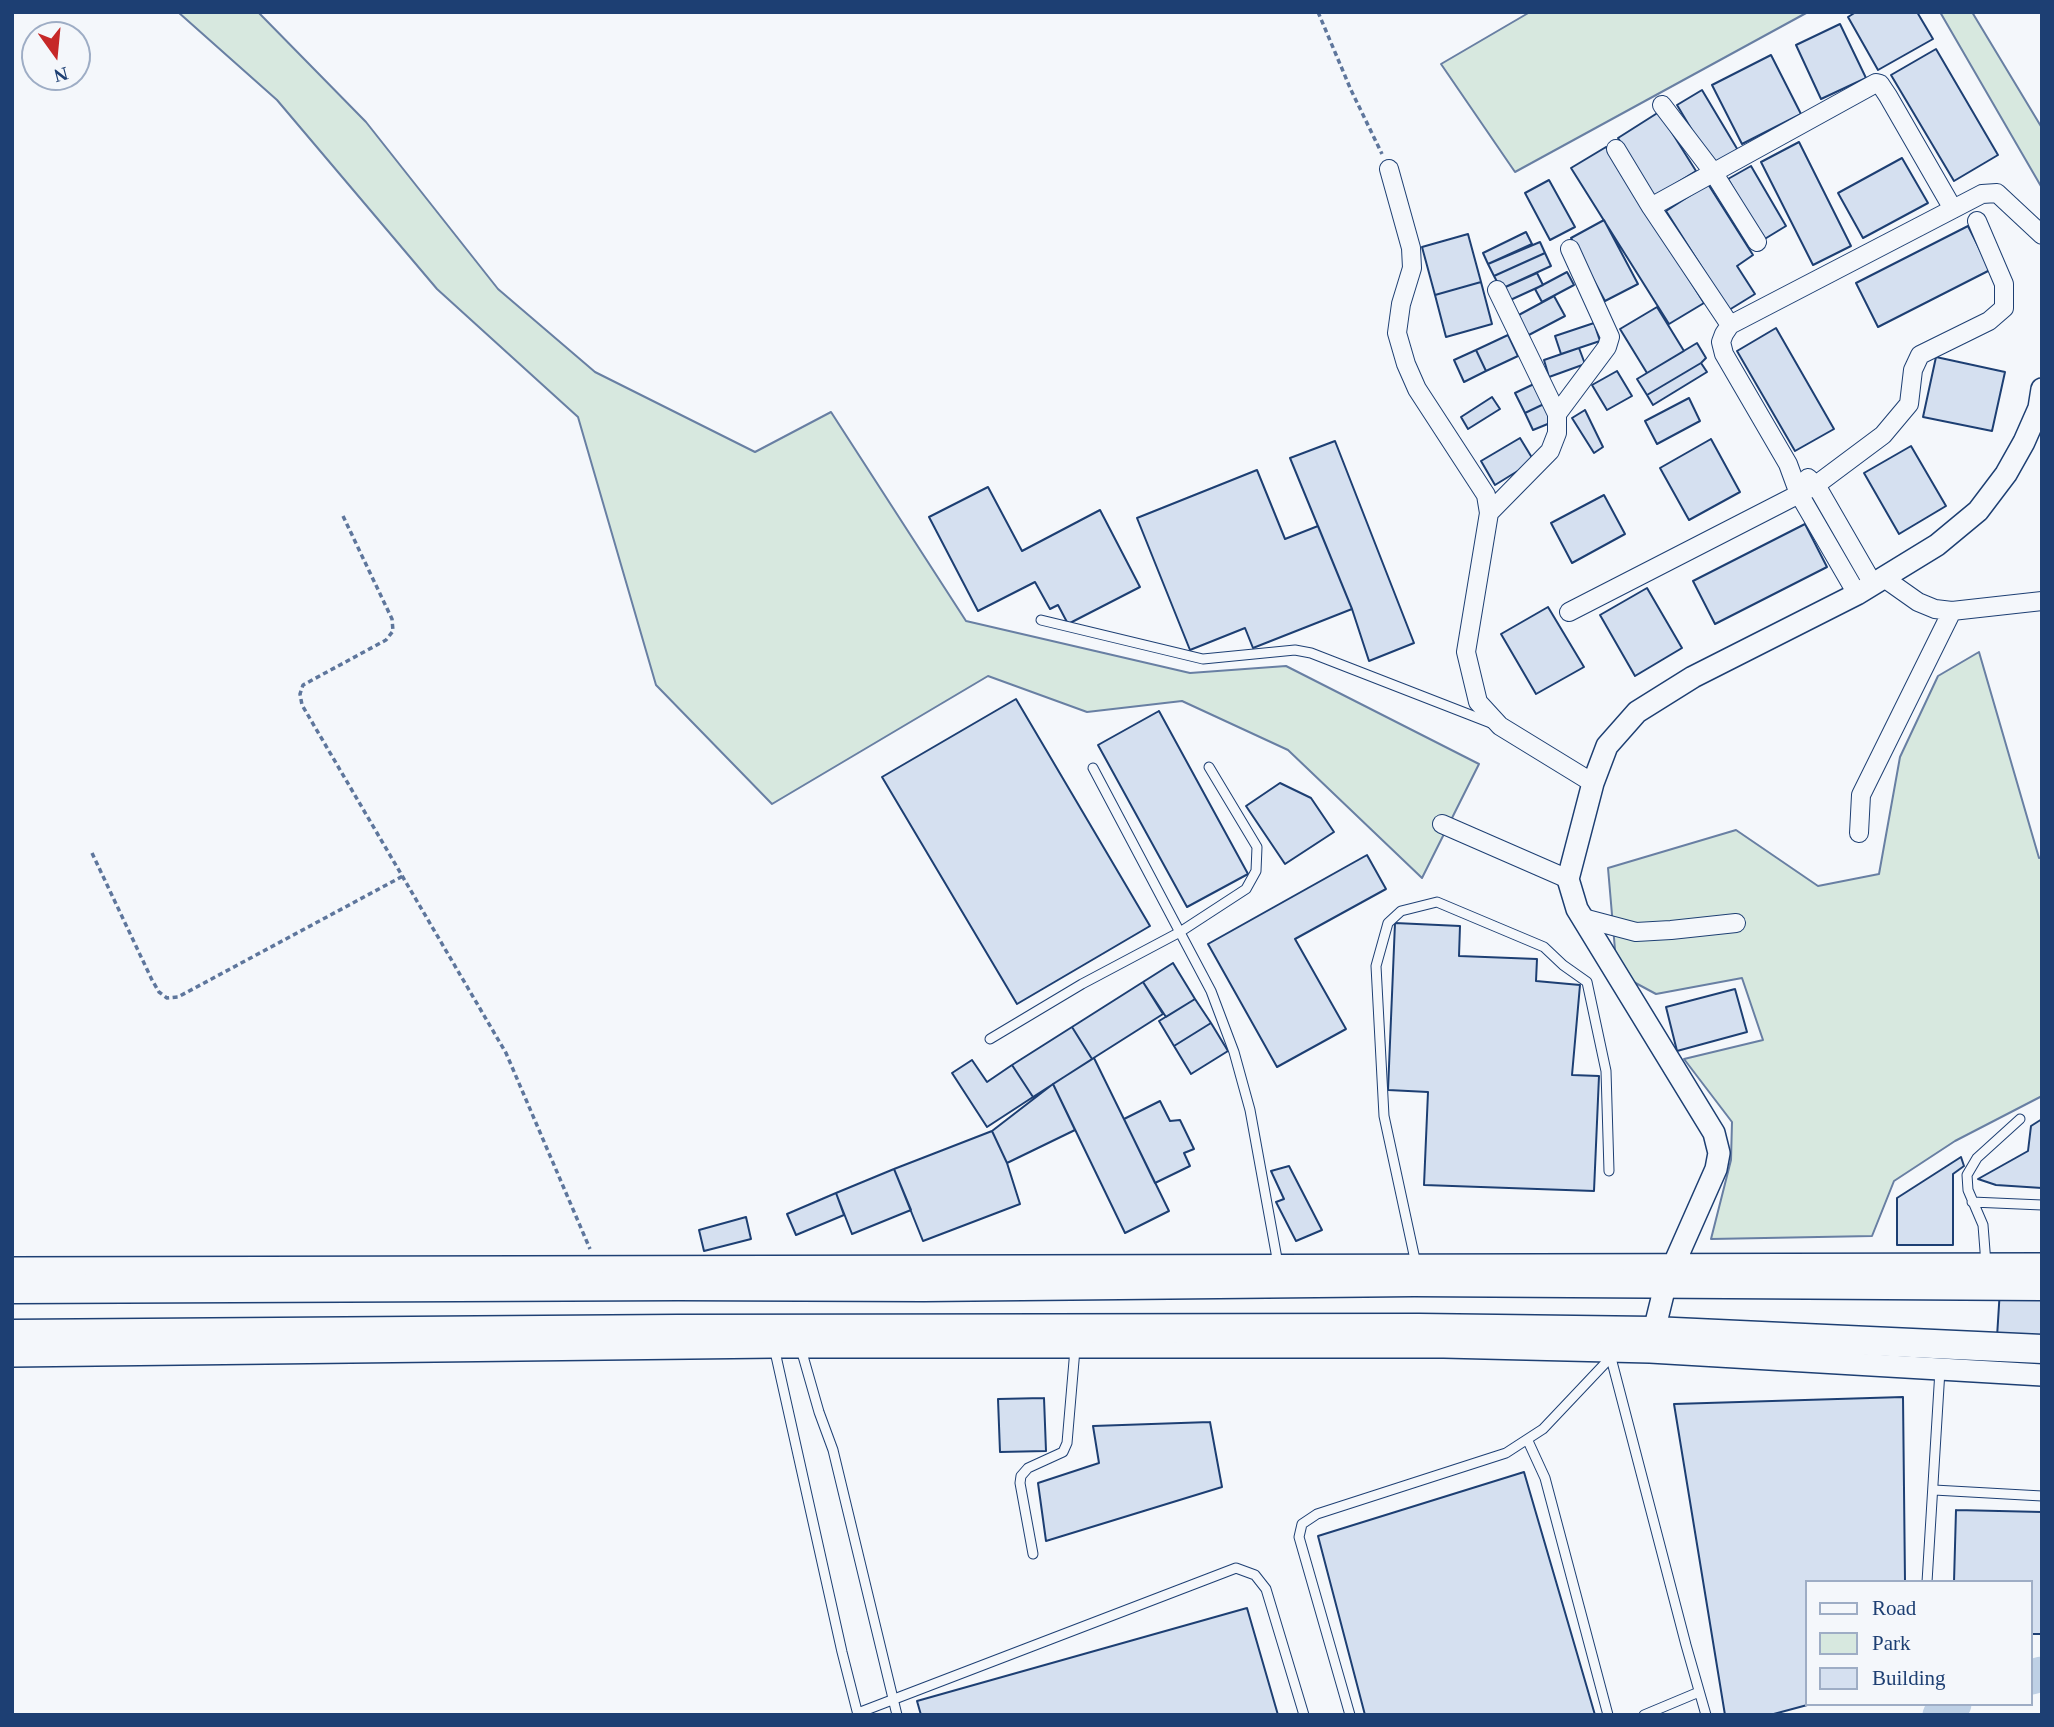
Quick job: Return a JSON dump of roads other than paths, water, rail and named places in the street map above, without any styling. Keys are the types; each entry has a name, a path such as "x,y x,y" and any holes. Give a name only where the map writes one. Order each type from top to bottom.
{"highway":[{"path":"12,1289 937,1287 1670,1273 2042,1286"},
{"path":"14,1352 677,1329 1419,1328 1651,1341 2042,1349"}],"street":[{"path":"1651,207 1876,83 1888,96 1953,209"},
{"path":"1661,105 1713,172 1757,242"},
{"path":"1616,149 1651,207 1730,325"},
{"path":"1389,169 1411,248 1412,268 1401,304 1397,333 1406,364 1417,389 1486,495 1489,513 1466,652 1478,702 1500,726 1593,783"},
{"path":"2042,235 1997,193 1982,194 1730,325 1721,342 1724,354 1788,464 1799,495 1871,585 1918,603 1952,611 2042,601"},
{"path":"1569,612 1799,495 1883,435 1909,404 1913,370 1920,355 1989,321 2004,308 2004,284 1977,221"},
{"path":"1557,414 1607,347 1610,337 1570,249"},
{"path":"1489,513 1550,452 1557,433 1557,414 1497,290"},
{"path":"1651,1341 1670,1273 1716,1169 1719,1153 1714,1133 1577,909 1570,869 1593,783 1607,747 1637,712 1693,677 1871,585 1937,545 1978,511 2006,474 2039,408 2042,389"},
{"path":"1788,464 1816,485 1871,585"},
{"path":"1859,833 1861,795 1952,611"},
{"path":"1442,824 1570,869"},
{"path":"1583,918 1636,932 1736,923"},
{"path":"12,1268 1416,1264 1670,1273 2042,1264"},
{"path":"14,1352 1444,1346 1614,1354 1651,1341 1940,1370 2042,1375"}],"lane":[{"path":"1041,620 1203,659 1295,650 1311,653 1500,726"},
{"path":"990,1040 1082,984 1180,932 1246,889 1256,871 1257,847 1209,767"},
{"path":"1093,768 1211,991 1234,1052 1250,1110 1279,1265"},
{"path":"1416,1264 1384,1116 1376,966 1388,923 1401,911 1437,902 1544,947 1587,982 1606,1070 1609,1171"},
{"path":"1986,1264 1983,1225 1972,1202 1967,1175 1977,1158 2020,1119"},
{"path":"1972,1202 2042,1205"},
{"path":"774,1347 858,1714 1236,1568 1255,1575 1266,1589 1304,1715"},
{"path":"801,1347 819,1412 834,1450 897,1715"},
{"path":"1033,1554 1021,1476 1028,1468 1063,1452 1068,1443 1075,1347"},
{"path":"1350,1715 1299,1537 1302,1524 1317,1514 1506,1453 1543,1429 1614,1354"},
{"path":"1614,1354 1706,1715"},
{"path":"1927,1580 1940,1370"},
{"path":"1528,1441 1545,1478 1608,1715"},
{"path":"1934,1490 2042,1496"},
{"path":"1644,1715 1699,1692"}],"waterway":[{"path":"2033,1676 2042,1674"},
{"path":"1940,1715 1949,1706"}]}
